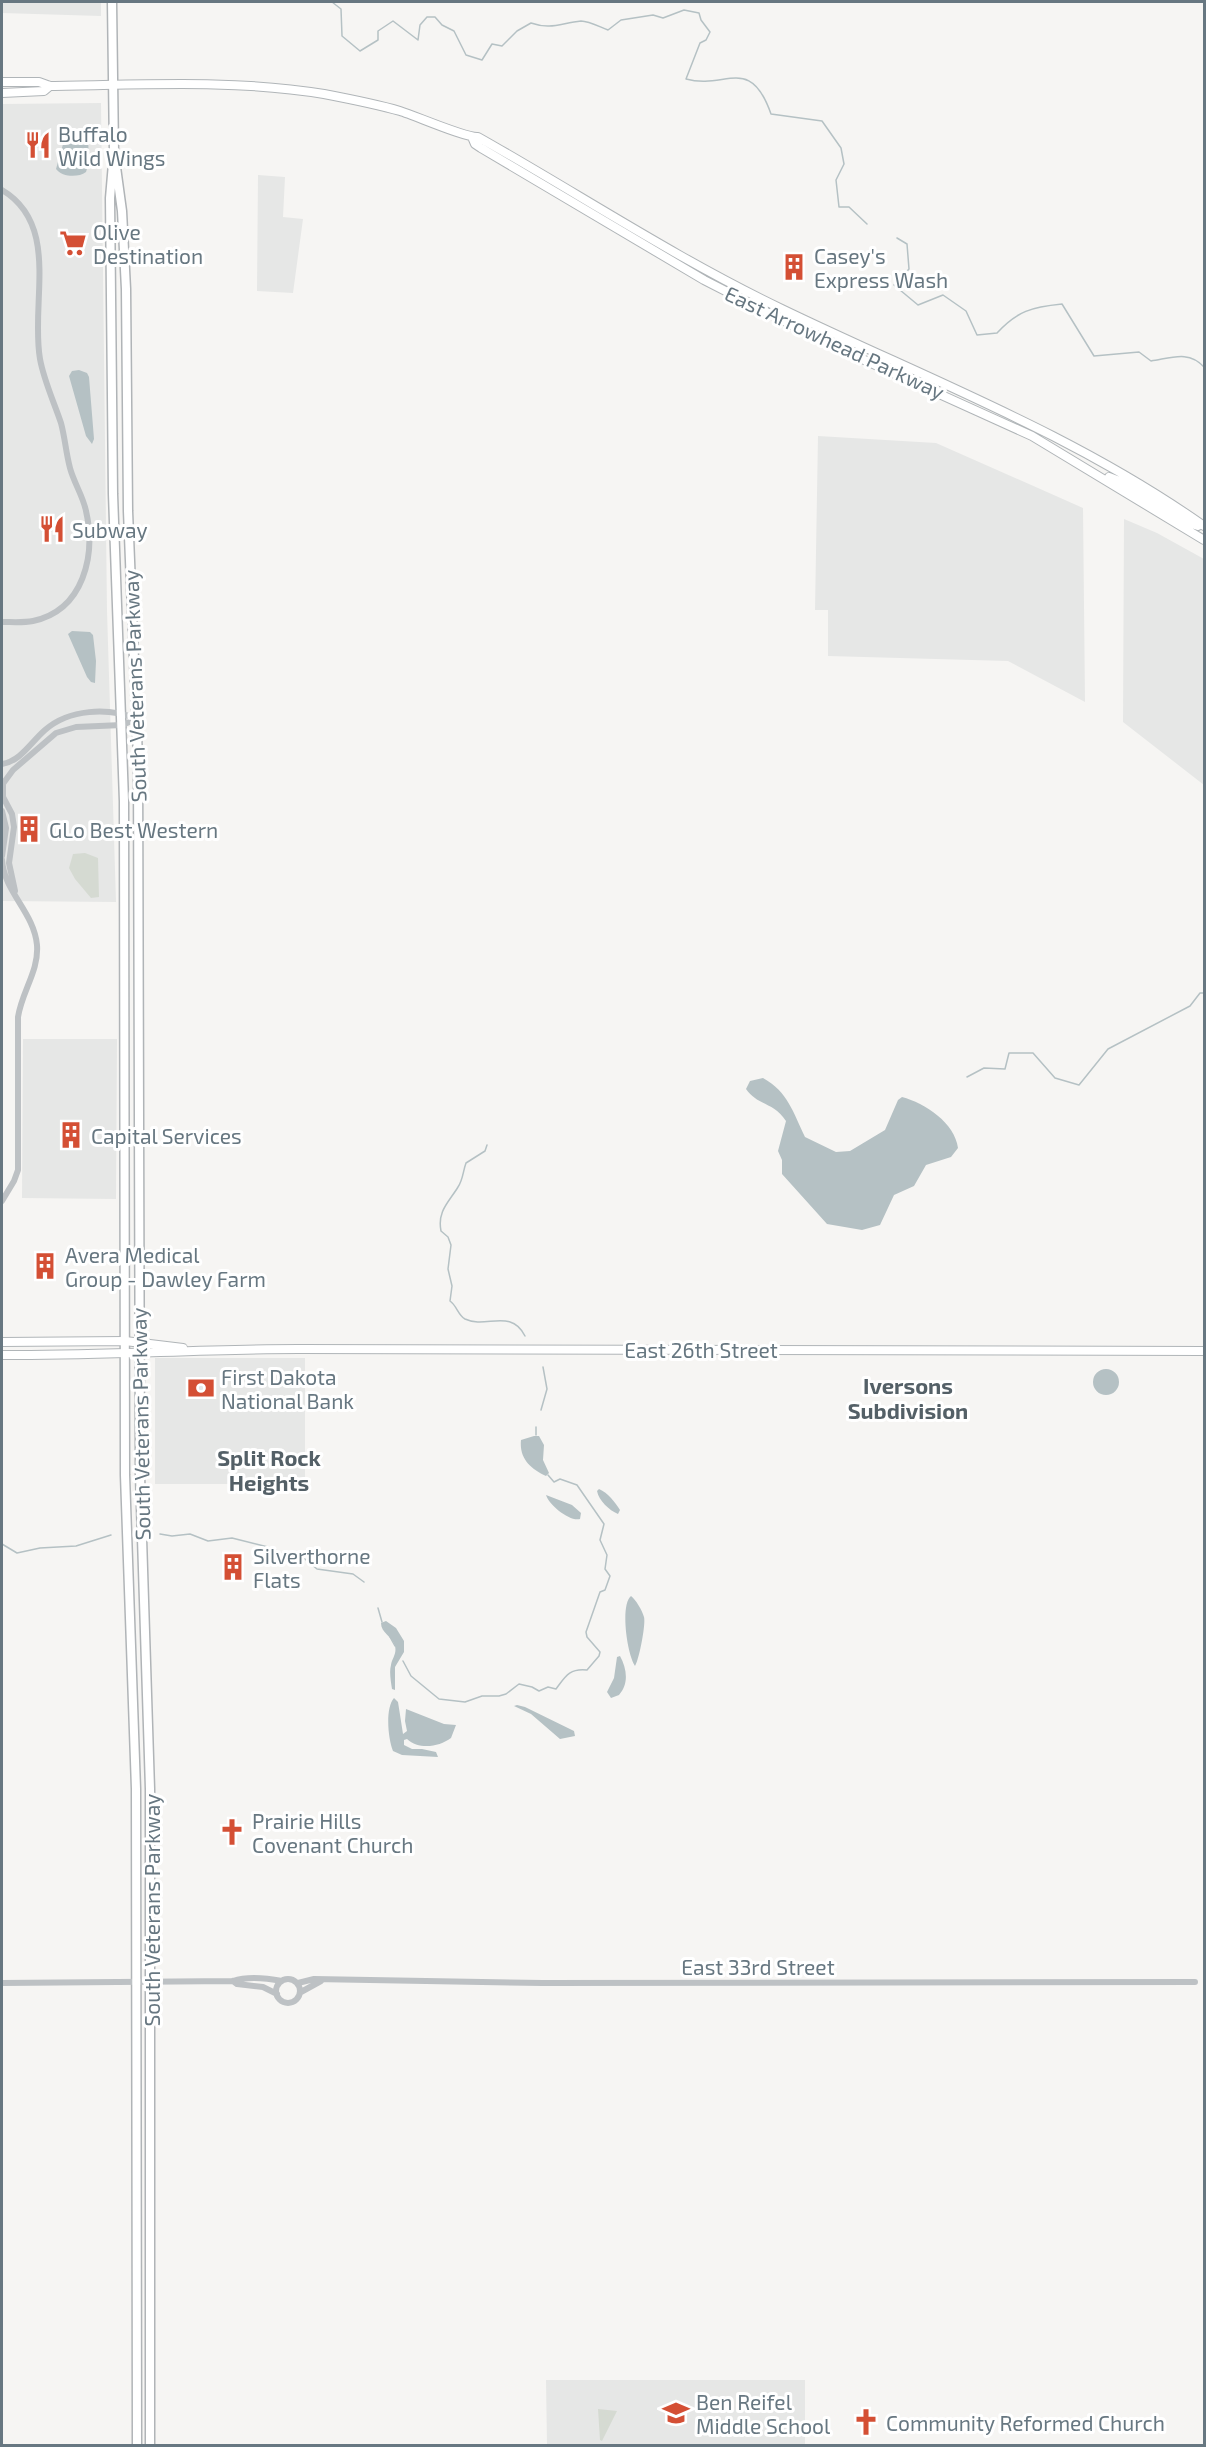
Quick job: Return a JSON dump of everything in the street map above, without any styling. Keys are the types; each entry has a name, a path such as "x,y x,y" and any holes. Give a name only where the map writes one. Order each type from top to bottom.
{"highway":[{"name":"South Veterans Parkway","path":"112,2 113,494 122,712 126,1508 136,1789 137,2445"},
{"name":"South Veterans Parkway","path":"114,152 122,211 126,289 128,511 137,719 140,1518 150,1789 152,1981 150,2445"}],"main road":[{"name":"East Arrowhead Parkway","path":"2,82 39,82 50,86 211,84 306,92 400,111 440,124 472,138 478,137 698,266 781,309 971,395 1067,443 1203,525"},
{"name":"East Arrowhead Parkway","path":"2,93 44,91 50,86"},
{"name":"East Arrowhead Parkway","path":"472,138 481,148 704,280 829,344 1032,436 1204,540"},
{"path":"1098,475 1127,484 1192,525 1203,525"},
{"name":"East 26th Street","path":"2,1342 124,1341 198,1349"},
{"name":"East 26th Street","path":"2,1355 124,1355 198,1349 1204,1351"}],"street":[{"path":"2,190 23,208 30,218 37,238 40,358 62,426 69,466 86,512 89,544 85,575 68,602 39,619 2,622"},
{"path":"2,764 15,759 44,731 65,718 85,713 122,712 137,719"},
{"path":"3,782 45,741 62,730 122,725 137,719"},
{"path":"2,770 3,797 12,814 14,827 9,863 16,894 33,926 37,952 33,974 24,994 18,1017 18,1170 2,1201"},
{"path":"2,810 6,828 2,858 7,885 16,894"},
{"name":"East 33rd Street","path":"2,1983 233,1981 248,1978 282,1981 290,1979 298,1983 314,1979 321,1981 543,1983 1195,1982"},
{"name":"East 33rd Street","path":"233,1981 237,1984 263,1987 277,1994 281,2002 286,2003 298,1999 301,1992 321,1981"},
{"path":"277,1994 277,1988 282,1981"},
{"path":"298,1983 301,1992"}],"shaded area":[{"path":"2,2 101,2 101,16 2,13"},
{"path":"101,103 107,611 116,902 2,901 2,104"},
{"path":"71,132 82,133 88,137 89,162 86,172 75,176 62,174 56,169 65,137"},
{"path":"258,175 285,177 283,217 303,219 293,293 257,291"},
{"path":"79,370 87,373 89,377 94,439 92,444 86,436 69,376 72,371"},
{"path":"818,436 936,443 1083,508 1085,702 1008,661 828,656 828,610 815,610"},
{"path":"1124,519 1157,533 1204,559 1204,785 1123,722"},
{"path":"72,631 90,632 93,635 96,661 95,683 87,677 68,634"},
{"path":"85,853 98,858 99,897 91,898 69,868 73,854"},
{"path":"23,1039 117,1039 116,1199 22,1198"},
{"path":"763,1078 784,1096 805,1137 836,1152 850,1151 885,1130 898,1100 902,1097 938,1115 951,1130 958,1148 951,1157 926,1165 914,1186 894,1195 880,1225 862,1230 827,1224 782,1174 782,1160 778,1151 786,1121 776,1110 746,1089 750,1081"},
{"path":"155,1358 305,1358 305,1484 155,1484"},
{"path":"1106,1369 1115,1373 1119,1382 1115,1391 1106,1395 1097,1391 1093,1382 1097,1373"},
{"path":"539,1436 544,1445 543,1460 549,1473 546,1476 531,1467 522,1453 521,1440"},
{"path":"599,1489 616,1504 620,1510 618,1514 602,1502 597,1491"},
{"path":"546,1495 572,1505 581,1513 580,1519 571,1518 560,1512"},
{"path":"631,1596 644,1617 643,1634 635,1666 629,1651 625,1619"},
{"path":"386,1621 396,1628 404,1641 404,1652 395,1667 395,1690 392,1689 390,1671 395,1654 394,1643 381,1626 381,1623"},
{"path":"620,1656 626,1681 619,1695 611,1698 607,1692 614,1678 617,1657"},
{"path":"394,1698 398,1702 403,1734 407,1731 406,1709 444,1724 456,1725 451,1738 441,1744 423,1746 407,1739 404,1740 404,1745 412,1749 436,1752 438,1757 402,1755 393,1751 388,1724 389,1709"},
{"path":"517,1705 574,1731 575,1736 560,1739 531,1714 514,1706"},
{"name":"Ben Reifel Middle School","path":"546,2380 805,2380 805,2445 547,2445"},
{"path":"598,2409 617,2411 602,2441 600,2440"}],"waterway":[{"path":"192,2 204,2"},
{"path":"332,2 341,9 342,36 360,51 378,40 378,31 393,21 418,40 420,25 427,17 435,17 442,25 454,31 466,55 482,60 492,44 502,46 517,31 531,23 550,26 584,21 608,30 621,20 653,15 663,18 684,10 699,13 710,32 706,40 700,43 686,79 700,81 745,79 754,85 763,96 771,114 822,121 841,148 844,164 836,180 839,207 849,207 867,224"},
{"path":"897,238 907,244 909,269 894,285 918,305 943,295 966,311 977,335 997,333 1011,320 1026,311 1062,304 1094,356 1139,352 1151,361 1179,356 1192,358 1204,367"},
{"path":"967,1077 984,1068 1005,1069 1009,1053 1033,1053 1055,1078 1079,1085 1108,1049 1190,1006 1200,993 1204,993"},
{"path":"487,1145 485,1151 466,1163 460,1184 442,1212 441,1231 448,1237 451,1245 448,1269 452,1286 450,1301 465,1319 513,1323 525,1336"},
{"path":"541,1410 547,1389 543,1367"},
{"path":"536,1427 536,1435"},
{"path":"2,1471 2,1476"},
{"path":"403,1661 411,1676 439,1699 465,1702 482,1696 506,1694 519,1684 539,1691 548,1687 556,1689 568,1674 576,1670 587,1670 599,1656 600,1652 587,1637 586,1632 600,1592 605,1590 610,1576 605,1569 607,1555 600,1540 604,1524 577,1485 560,1479 554,1482 548,1475"},
{"path":"2,1500 2,1517"},
{"path":"160,1534 172,1536 190,1534 208,1541 232,1538 272,1548 282,1554 300,1555 317,1569 353,1574 364,1582"},
{"path":"2,1544 17,1553 40,1548 76,1546 111,1535"},
{"path":"378,1608 382,1622"},
{"path":"390,1637 395,1646"}],"place":[{"name":"Buffalo Wild Wings","path":"38,145"},
{"name":"Olive Destination","path":"73,243"},
{"name":"Casey's Express Wash","path":"794,267"},
{"name":"Subway","path":"52,529"},
{"name":"GLo Best Western","path":"29,829"},
{"name":"Capital Services","path":"71,1135"},
{"name":"Avera Medical Group - Dawley Farm","path":"45,1266"},
{"name":"First Dakota National Bank","path":"201,1388"},
{"name":"Silverthorne Flats","path":"233,1567"},
{"name":"Prairie Hills Covenant Church","path":"232,1832"},
{"name":"Ben Reifel Middle School","path":"676,2413"},
{"name":"Community Reformed Church","path":"866,2422"}],"district":[{"name":"Iversons Subdivision","path":"908,1398"},
{"name":"Split Rock Heights","path":"269,1470"}]}
